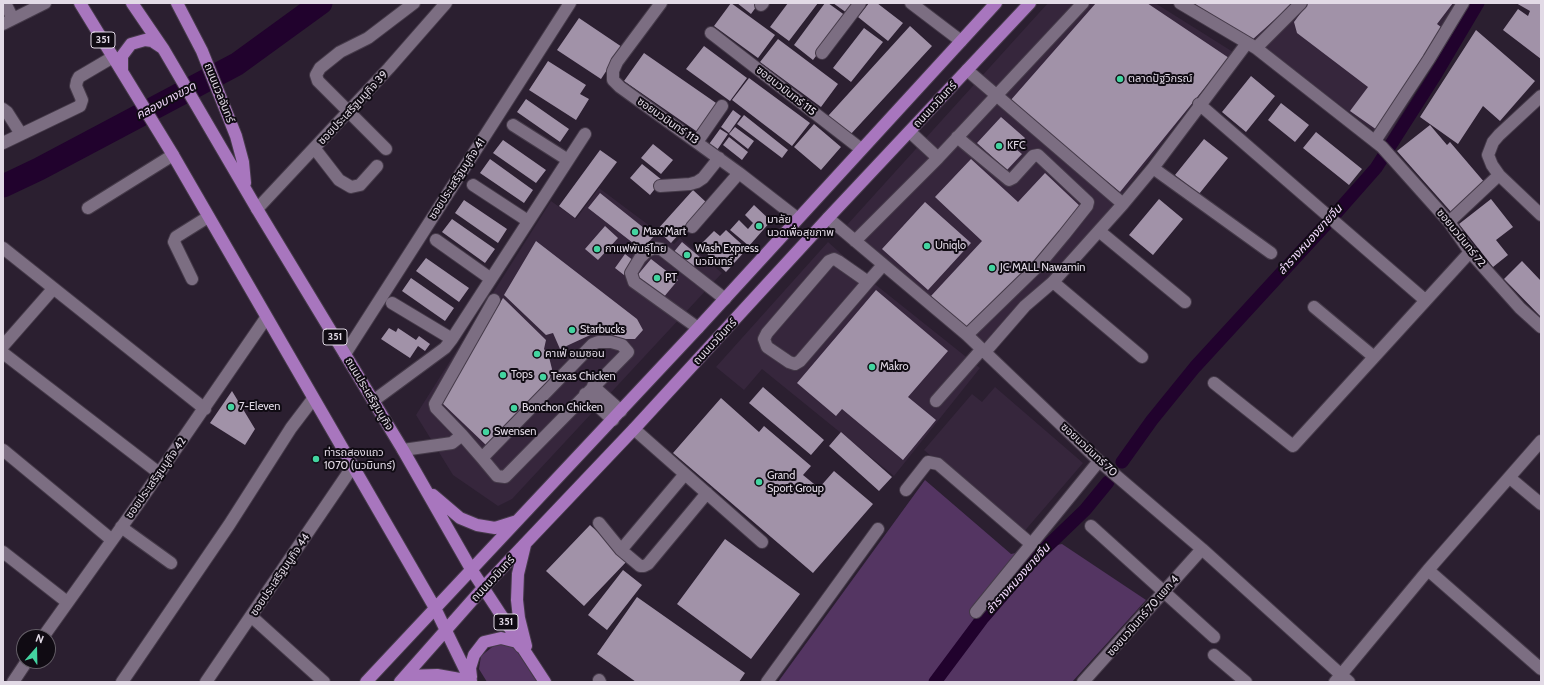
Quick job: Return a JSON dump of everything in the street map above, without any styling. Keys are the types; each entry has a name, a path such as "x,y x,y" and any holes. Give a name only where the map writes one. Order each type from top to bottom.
{"main road":[{"name":"351","path":"80,3 173,155 313,399 436,608 471,682"},
{"name":"ถนนประเสริฐมนูกิจ","path":"132,3 164,50 257,209 403,450 471,569 545,682"},
{"name":"ถนนนวลจันทร์","path":"177,3 202,51 238,142 243,162 245,188"},
{"name":"ถนนนวมินทร์","path":"366,682 725,299 860,149 996,3"},
{"name":"ถนนนวมินทร์","path":"403,679 483,588 634,429 828,218 1030,3"},
{"path":"125,78 120,63 125,49 130,44 145,40 152,41 164,50"},
{"path":"424,487 460,518 477,525 495,528 518,520"},
{"path":"525,545 518,574 516,600 518,618 529,656"},
{"path":"403,679 437,675 471,682 470,668 474,655 484,642 501,638 517,642 529,656"}],"street":[{"path":"5,3 8,22 44,3"},
{"path":"386,149 318,81 317,72 340,52 368,38 414,3"},
{"name":"ซอยประเสริฐมนูกิจ 39","path":"257,209 349,112 446,3"},
{"name":"ซอยประเสริฐมนูกิจ 41","path":"345,354 570,3"},
{"name":"ซอยนวมินทร์ 113","path":"661,3 617,62 613,71 613,80 620,87 719,158 797,218"},
{"path":"822,53 860,3"},
{"path":"911,3 961,41"},
{"path":"855,241 938,158 1084,3"},
{"name":"ซอยนวมินทร์ 72","path":"1180,3 1251,45 1378,144 1392,157 1448,222 1470,252 1520,308 1541,327"},
{"path":"936,401 1024,306 1053,282 1123,204 1153,168 1200,104 1251,45 1301,3"},
{"path":"1378,144 1463,3"},
{"name":"ซอยนวมินทร์ 115","path":"711,33 860,149"},
{"path":"3,143 80,106 82,100 76,86 79,77 113,57"},
{"path":"967,70 1123,204"},
{"path":"1541,96 1493,142 1488,155 1492,165 1499,175 1541,215"},
{"path":"1200,104 1425,300"},
{"path":"697,142 722,106"},
{"path":"3,109 7,112 22,134"},
{"path":"513,125 568,160"},
{"path":"910,132 938,158"},
{"path":"373,401 444,348 452,339 585,134"},
{"path":"957,137 1009,180 1013,178 1033,156 1038,155 1088,202 1087,206 1069,229 1038,265 968,335"},
{"path":"315,149 339,180 351,187 360,185 377,166"},
{"path":"88,208 173,155"},
{"path":"660,186 690,184 697,182 703,178 719,158"},
{"path":"1153,168 1271,253"},
{"path":"692,227 739,173"},
{"path":"1448,222 1499,175"},
{"path":"473,185 528,221"},
{"path":"192,279 174,242 176,237 208,217"},
{"name":"ซอยนวมินทร์ 70","path":"828,218 968,335 1099,461 1202,549 1342,680"},
{"path":"1099,231 1186,302"},
{"path":"436,240 491,279"},
{"path":"3,248 205,409"},
{"path":"698,328 634,282 631,272 640,258 647,251 654,248 661,249 725,299"},
{"path":"1214,383 1293,446 1470,252"},
{"path":"868,282 838,261 834,259 829,260 767,333 764,339 767,347 789,362 795,364 800,361 883,265"},
{"path":"1053,282 1142,358"},
{"path":"3,346 53,289"},
{"path":"482,458 593,344 606,342 626,348 628,352 505,477 497,476 462,435 436,408 435,404 494,300"},
{"path":"392,303 452,339"},
{"path":"1314,307 1374,357"},
{"name":"ซอยประเสริฐมนูกิจ 42","path":"48,629 205,409 266,318"},
{"path":"3,353 159,473"},
{"path":"589,390 617,415"},
{"path":"122,682 230,525 291,428 313,399"},
{"path":"634,429 762,542"},
{"path":"403,450 452,443 462,435"},
{"path":"1342,680 1428,570 1541,441"},
{"path":"3,450 112,540"},
{"path":"976,612 1099,461"},
{"path":"906,490 928,462 938,464 1031,544"},
{"name":"ซอยประเสริฐมนูกิจ 44","path":"206,682 252,617 353,466"},
{"path":"621,550 685,474"},
{"path":"1510,478 1541,504"},
{"path":"599,523 621,550 640,566 648,564 707,493"},
{"path":"1091,526 1214,637"},
{"path":"121,527 171,563"},
{"path":"768,682 878,529"},
{"name":"ซอยนวมินทร์ 70 แยก 4","path":"1083,682 1202,549"},
{"path":"3,552 67,602"},
{"path":"1428,570 1541,669"},
{"path":"252,617 324,682"},
{"path":"1214,655 1246,682"},
{"path":"13,682 22,669"}],"shaded area":[{"path":"1048,3 1155,3 1233,52 1116,202 1052,279 984,345 847,225"},
{"path":"1191,3 1470,3 1386,140 1262,46"},
{"path":"599,188 674,244 680,238 722,273 512,499 498,506 453,475 416,415 551,201 576,219"},
{"path":"828,242 876,285 980,368 894,476 762,369 744,390 716,367"},
{"path":"995,387 1083,463 1022,534 924,450 972,394 982,402"},
{"path":"925,480 1011,554 1062,544 1146,600 1072,682 778,682"},
{"path":"504,642 515,648 537,682 487,682 479,669 481,656 496,644"}],"building":[{"path":"731,3 775,35 758,58 714,26"},
{"path":"737,3 759,3 751,14"},
{"path":"788,3 818,3 789,41 770,27"},
{"path":"825,3 828,3 846,16 813,60 794,45"},
{"path":"833,3 855,3 847,13"},
{"path":"869,3 877,3 903,23 888,41 858,17"},
{"name":"ตลาดปัฐวิกรณ์","path":"1096,3 1147,3 1229,58 1120,192 1010,101"},
{"path":"1193,3 1293,3 1252,40"},
{"path":"1308,3 1453,3 1437,24 1445,30 1377,130 1350,111 1368,87 1297,33 1294,22"},
{"path":"1516,3 1541,3 1541,59 1503,30 1518,9 1528,16 1530,11"},
{"path":"579,18 622,47 601,79 557,50"},
{"path":"910,26 932,46 850,135 828,116"},
{"path":"864,28 883,42 851,82 833,68"},
{"path":"1476,30 1535,81 1500,121 1483,106 1458,144 1420,117"},
{"path":"778,39 838,84 821,107 760,62"},
{"path":"704,46 747,78 730,101 686,69"},
{"path":"644,53 719,105 699,133 624,81"},
{"path":"548,61 586,85 580,94 589,99 576,120 529,90"},
{"path":"1251,76 1275,96 1246,132 1222,112"},
{"path":"749,78 810,123 792,146 732,100"},
{"path":"526,99 569,129 560,142 517,112"},
{"path":"1281,103 1309,125 1295,142 1268,120"},
{"path":"733,110 741,116 729,133 721,127"},
{"path":"744,115 788,150 782,158 737,124"},
{"name":"KFC","path":"1001,117 1025,138 1016,149 1022,154 1007,170 977,143"},
{"path":"814,124 841,147 821,170 794,147"},
{"path":"1430,125 1447,145 1450,142 1485,183 1452,213 1397,151"},
{"path":"735,127 754,141 748,149 729,134"},
{"path":"720,129 728,134 715,153 707,147"},
{"path":"1316,132 1362,169 1349,185 1303,148"},
{"path":"729,137 748,152 742,160 723,145"},
{"path":"1204,139 1228,158 1199,194 1175,175"},
{"path":"503,140 546,170 536,183 493,153"},
{"path":"653,144 673,160 661,174 641,158"},
{"path":"600,150 617,162 575,218 559,206"},
{"path":"490,159 533,190 524,203 480,173"},
{"name":"JC MALL Nawamin","path":"971,159 1018,202 1045,173 1083,209 970,331 931,296 982,241 935,197"},
{"path":"642,164 662,180 650,195 630,178"},
{"path":"693,190 707,203 671,243 657,230"},
{"path":"600,193 654,236 642,250 588,208"},
{"path":"1159,199 1183,219 1153,255 1129,235"},
{"path":"1491,199 1513,227 1496,240 1508,255 1493,267 1459,224"},
{"path":"464,200 507,229 498,243 455,213"},
{"name":"Uniqlo","path":"925,202 971,243 928,290 882,249"},
{"name":"มาลัย นวดเพื่อสุขภาพ","path":"754,205 771,221 749,246 730,230 739,220 748,229 753,223 745,215"},
{"path":"452,219 495,249 485,263 442,232"},
{"path":"605,226 618,238 598,260 585,249"},
{"path":"726,230 747,249 726,272 699,246 714,231 720,236"},
{"path":"536,241 637,319 643,330 635,339 622,339 601,330 560,349 553,333 546,335 504,295"},
{"name":"Wash Express นวมินทร์","path":"682,242 701,258 692,268 673,253"},
{"name":"PT","path":"625,254 634,261 624,275 615,268"},
{"path":"426,258 469,288 459,302 416,271"},
{"name":"PT","path":"651,259 678,280 663,298 636,277"},
{"path":"1522,261 1541,281 1541,317 1504,279"},
{"path":"411,278 454,308 445,321 402,291"},
{"name":"Makro","path":"876,290 948,351 908,397 936,420 903,460 842,409 836,416 797,383"},
{"name":"Tops","path":"503,298 546,340 544,349 549,357 552,369 549,381 486,445 440,401"},
{"path":"389,328 396,332 398,328 416,340 419,336 430,344 425,351 418,346 410,358 381,339"},
{"path":"763,387 824,440 811,455 749,403"},
{"name":"7-Eleven","path":"232,391 255,429 245,445 210,423"},
{"name":"Grand Sport Group","path":"721,398 759,432 764,426 811,466 803,475 819,488 834,471 873,504 813,573 673,453"},
{"path":"841,432 892,477 879,491 829,446"},
{"path":"590,525 628,560 584,606 546,571"},
{"path":"725,539 800,594 751,659 677,604"},
{"path":"623,570 642,585 607,630 588,615"},
{"path":"637,597 745,673 739,682 636,682 597,654"}],"waterway":[{"name":"คลองบางขวด","path":"3,186 39,169 237,64 321,3"},
{"name":"ลำรางหนองยายจีน","path":"1122,462 1152,420 1195,367 1376,168 1436,74 1478,3"},
{"name":"ลำรางหนองยายจีน","path":"935,682 982,619 1033,560 1085,510 1108,482"}],"place":[{"name":"ตลาดปัฐวิกรณ์","path":"1120,79"},
{"name":"KFC","path":"999,146"},
{"name":"มาลัย นวดเพื่อสุขภาพ","path":"759,226"},
{"name":"Max Mart","path":"635,232"},
{"name":"Uniqlo","path":"927,246"},
{"name":"กาแฟพันธุ์ไทย","path":"597,249"},
{"name":"Wash Express นวมินทร์","path":"687,255"},
{"name":"JC MALL Nawamin","path":"992,268"},
{"name":"PT","path":"657,278"},
{"name":"Starbucks","path":"572,330"},
{"name":"คาเฟ่ อเมซอน","path":"537,354"},
{"name":"Makro","path":"872,367"},
{"name":"Tops","path":"503,375"},
{"name":"Texas Chicken","path":"543,377"},
{"name":"7-Eleven","path":"231,407"},
{"name":"Bonchon Chicken","path":"514,408"},
{"name":"Swensen","path":"486,432"},
{"name":"ท่ารถสองแถว 1070 (นวมินทร์)","path":"316,459"},
{"name":"Grand Sport Group","path":"759,482"}]}
